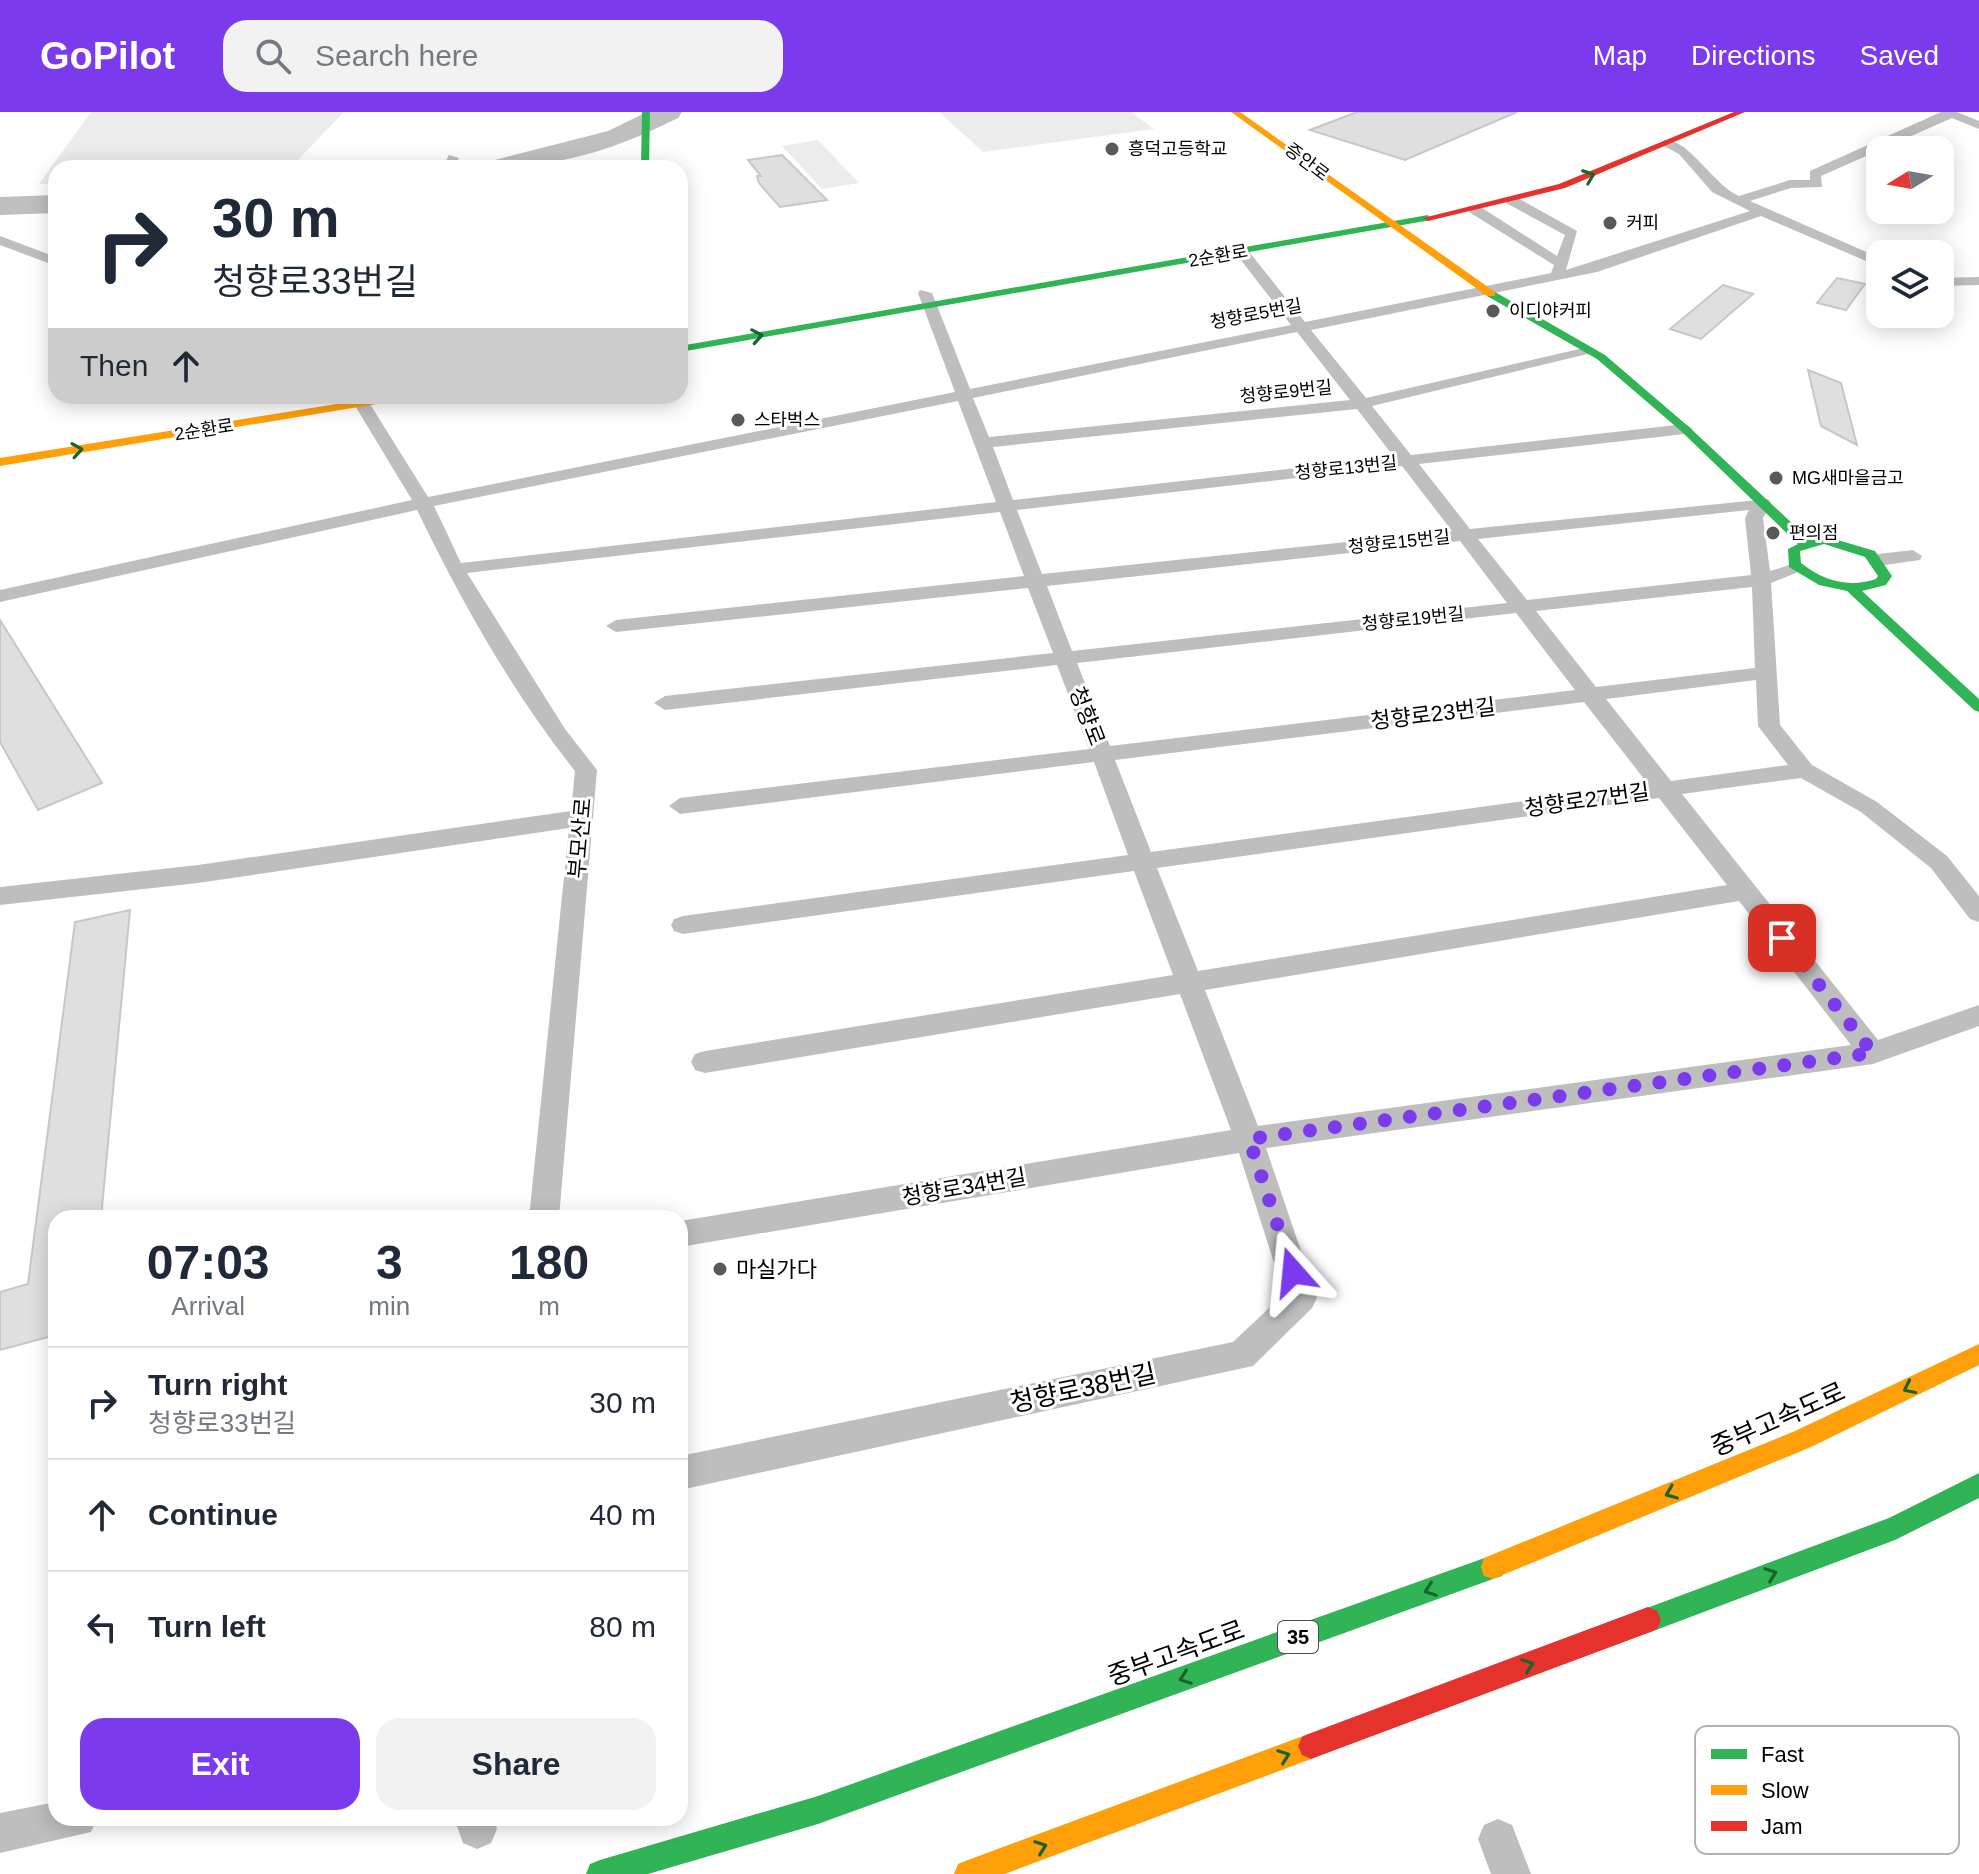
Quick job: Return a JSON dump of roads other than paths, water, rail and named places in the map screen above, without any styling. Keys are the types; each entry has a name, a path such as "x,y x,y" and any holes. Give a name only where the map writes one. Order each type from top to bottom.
{"main road":[{"path":"645,160 646,112"},
{"name":"증안로","path":"1235,112 1488,292 1601,357 1685,429 1805,543"},
{"name":"2순환로","path":"688,333 1242,252 1384,220 1514,185 1702,112"},
{"name":"2순환로","path":"688,347 928,300 1384,220 1474,209 1562,186 1741,112"},
{"name":"2순환로","path":"0,445 256,404"},
{"name":"2순환로","path":"0,462 362,404"},
{"path":"1839,542 1878,560 1885,576 1881,582 1851,588 1828,585 1799,568 1791,556 1794,549 1805,543 1839,542"},
{"path":"1851,588 1979,707"},
{"name":"중부고속도로","path":"600,1874 818,1810 1480,1572 1803,1439 1979,1354"},
{"path":"968,1874 1895,1528 1979,1485"}],"street":[{"path":"1741,200 1790,184 1818,184 1814,174 1949,113 1979,125"},
{"path":"1668,143 1684,148 1718,191 1866,257"},
{"path":"1474,209 1559,270 1572,234 1511,200"},
{"name":"청향로5번길","path":"423,503 1300,326 1488,292 1559,270 1592,269 1762,211"},
{"path":"0,240 48,259"},
{"path":"1242,252 1873,1053"},
{"path":"1954,282 1979,281"},
{"name":"청향로","path":"928,300 1249,1139"},
{"name":"청향로9번길","path":"983,443 1362,404 1588,352"},
{"name":"부모산로","path":"362,404 423,503 455,569 557,734 586,770 545,1210"},
{"name":"청향로13번길","path":"455,569 1685,429"},
{"path":"0,596 423,503"},
{"path":"1762,503 1754,518 1761,580 1769,726 1804,770 1869,807 1939,862 1979,913"},
{"name":"청향로15번길","path":"616,626 1762,503"},
{"path":"1878,560 1913,556"},
{"name":"청향로19번길","path":"665,703 1761,580 1799,568"},
{"name":"청향로23번길","path":"680,806 1764,673"},
{"name":"청향로27번길","path":"683,925 1804,770"},
{"path":"0,896 198,874 580,818"},
{"path":"705,1062 1745,891"},
{"name":"청향로34번길","path":"688,1233 1249,1139 1873,1053 1979,1015"},
{"name":"청향로38번길","path":"688,1471 1242,1355 1301,1298 1249,1139"},
{"path":"0,1833 48,1824"}],"waterway":[{"path":"528,160 618,137 668,112"},
{"path":"0,206 48,204"}],"place":[{"name":"흥덕고등학교","path":"1112,149"},
{"name":"커피","path":"1610,223"},
{"name":"이디야커피","path":"1493,311"},
{"name":"스타벅스","path":"738,420"},
{"name":"MG새마을금고","path":"1776,478"},
{"name":"편의점","path":"1773,533"},
{"name":"마실가다","path":"720,1269"}]}
